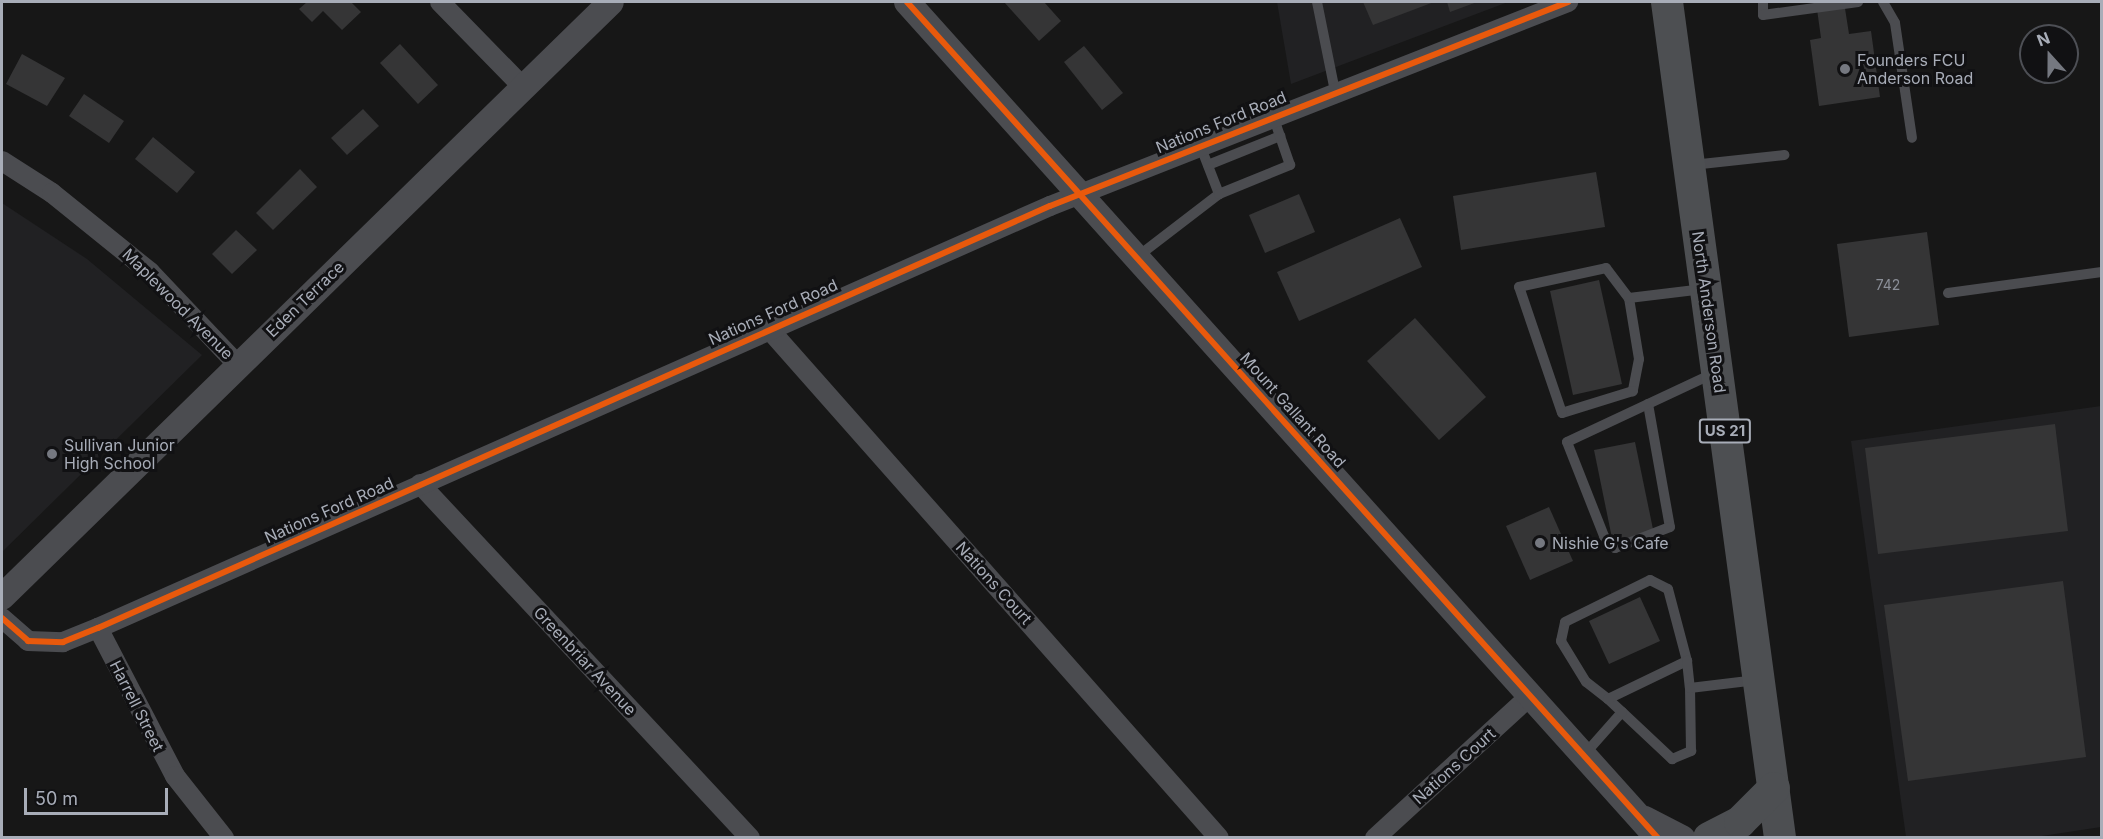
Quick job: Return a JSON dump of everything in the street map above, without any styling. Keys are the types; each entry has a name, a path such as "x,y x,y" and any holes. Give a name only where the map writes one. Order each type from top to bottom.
{"main road":[{"name":"North Anderson Road","path":"1667,2 1780,837"},
{"path":"1709,837 1740,822 1774,788"}],"street":[{"path":"440,2 523,87"},
{"name":"Eden Terrace","path":"2,597 611,2"},
{"name":"Mount Gallant Road","path":"907,2 1532,694 1658,837"},
{"name":"Nations Ford Road","path":"2,618 28,641 63,642 769,328 1080,194 1335,91 1568,2"},
{"name":"Maplewood Avenue","path":"2,160 126,251 238,365"},
{"name":"Nations Court","path":"769,328 1220,837"},
{"name":"Greenbriar Avenue","path":"420,484 750,837"},
{"name":"Harrell Street","path":"98,628 169,767 224,837"},
{"name":"Nations Court","path":"1375,837 1532,694"},
{"name":"Mount Gallant Road","path":"1640,816 1682,837"}],"lane":[{"path":"1317,2 1335,91"},
{"path":"1762,2 1763,15 1858,2"},
{"path":"1886,2 1895,23 1912,138"},
{"path":"1137,257 1220,194 1290,165 1273,116"},
{"path":"1208,165 1280,136"},
{"path":"1200,145 1220,194"},
{"path":"1689,166 1784,155"},
{"path":"1633,391 1562,413 1519,287 1606,268 1629,298 1640,359 1633,391 1644,406 1670,527 1615,548 1604,536 1568,442 1644,406 1717,372"},
{"path":"1948,293 2102,272"},
{"path":"1629,298 1706,288"},
{"path":"1650,579 1668,589 1687,661 1691,751 1672,759 1608,699 1586,682 1561,641 1565,622 1650,579"},
{"path":"1608,699 1687,661"},
{"path":"1690,688 1759,680"},
{"path":"1584,755 1622,712"}],"shaded area":[{"path":"1277,2 1508,2 1291,84"},
{"name":"Sullivan Junior High School","path":"2,203 87,259 202,355 2,552"},
{"path":"2101,406 2101,827 2028,838 1906,837 1851,441"}],"building":[{"path":"307,2 351,2 361,12 342,30 323,11 312,22 299,9"},
{"path":"1004,2 1044,2 1061,21 1039,41"},
{"path":"1363,2 1434,2 1373,25"},
{"path":"1447,2 1477,2 1450,12"},
{"name":"Founders FCU Anderson Road","path":"1816,2 1844,2 1849,34 1871,31 1880,97 1819,106 1810,40 1821,38"},
{"path":"400,44 438,85 418,104 380,63"},
{"path":"1084,46 1123,93 1102,110 1064,62"},
{"path":"22,54 65,78 47,106 6,84"},
{"path":"84,94 124,121 109,143 69,116"},
{"path":"363,109 379,126 347,155 331,138"},
{"path":"153,137 195,172 177,193 135,159"},
{"path":"300,169 317,187 273,230 256,213"},
{"path":"1596,172 1605,227 1461,250 1453,196"},
{"path":"1299,194 1315,232 1265,253 1249,215"},
{"path":"1400,218 1422,267 1299,321 1277,272"},
{"path":"236,230 257,250 232,274 212,254"},
{"path":"1927,232 1939,325 1849,337 1837,244"},
{"path":"1599,280 1622,384 1573,395 1550,291"},
{"path":"1415,318 1486,397 1439,440 1367,361"},
{"path":"2055,424 2068,531 1878,554 1865,448"},
{"path":"1635,442 1654,534 1613,543 1594,450"},
{"name":"Nishie G's Cafe","path":"1549,507 1573,561 1530,580 1506,526"},
{"path":"2063,581 2086,757 1908,781 1884,605"},
{"path":"1640,597 1660,641 1609,664 1589,621"}],"cycle path":[{"path":"907,2 1658,838"},
{"path":"2,618 28,641 63,642 1050,206 1568,2"}],"place":[{"name":"Founders FCU Anderson Road","path":"1845,69"},
{"name":"Sullivan Junior High School","path":"52,454"},
{"name":"Nishie G's Cafe","path":"1540,543"}]}
